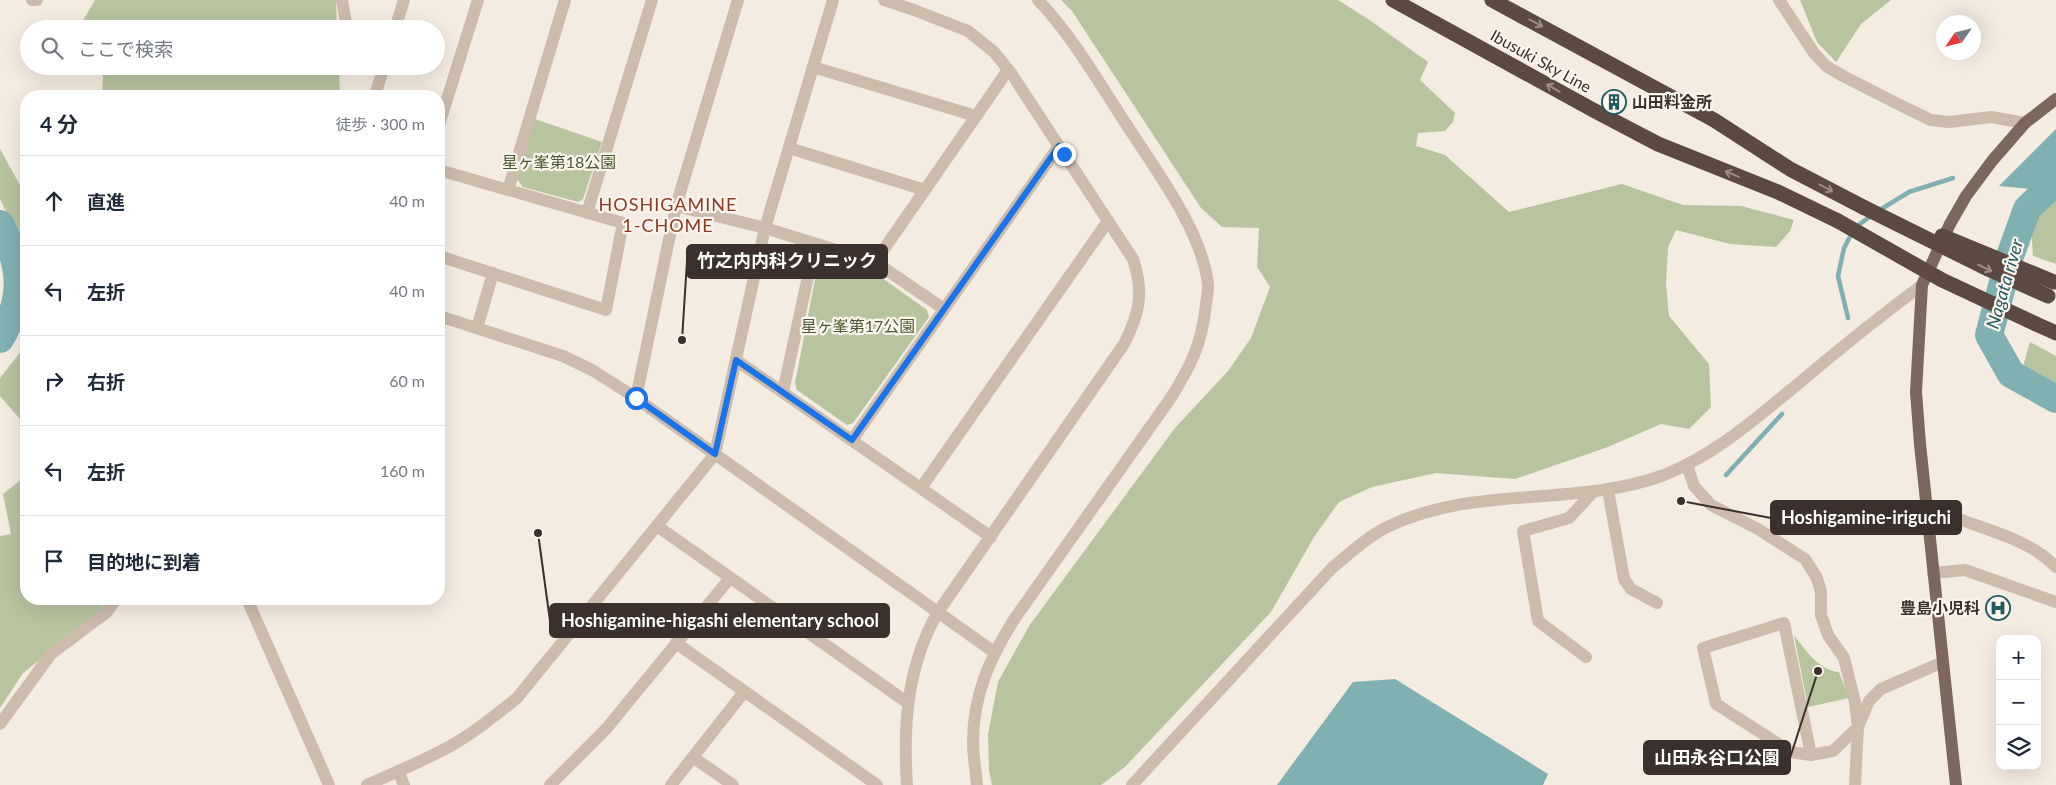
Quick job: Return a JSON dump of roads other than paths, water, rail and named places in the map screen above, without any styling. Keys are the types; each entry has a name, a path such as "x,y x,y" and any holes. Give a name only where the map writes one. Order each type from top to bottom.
{"highway":[{"name":"Ibusuki Sky Line","path":"1393,0 1595,112 1658,144 1778,192 1838,222 1942,280 2038,320"},
{"name":"Ibusuki Sky Line","path":"1492,0 1714,120 1790,169 1863,207 1937,234 2053,290"},
{"path":"2038,320 2056,322"},
{"path":"2038,320 2056,332"}],"main road":[{"path":"1956,785 1916,392 1922,285 1950,224 1966,196 1992,161 2025,123 2056,99"}],"street":[{"path":"32,0 37,0"},
{"path":"342,0 345,20"},
{"path":"398,20 404,0"},
{"path":"445,106 478,0"},
{"path":"508,190 565,0"},
{"path":"586,213 652,0"},
{"path":"636,398 676,206 738,0"},
{"path":"367,785 456,743 517,698 715,454 765,228 833,0"},
{"path":"884,0 968,31 994,52 1008,70 1133,259 1139,277 1140,296 1133,326 1113,362 938,612 926,633 918,654 908,703 906,729 907,785"},
{"path":"978,785 973,744 976,706 994,652 1015,618 1170,399 1190,367 1202,334 1208,286 1197,245 1174,198 1078,50 1057,20 1038,0"},
{"path":"1779,0 1814,52 1826,66 1904,107 1931,120 1949,122 1991,116 2025,123"},
{"path":"813,67 976,116"},
{"path":"875,262 1008,70"},
{"path":"377,90 381,75"},
{"path":"852,440 1059,146"},
{"path":"789,148 925,190"},
{"path":"445,172 623,223 606,310 445,258"},
{"path":"676,206 765,228 875,262 944,309"},
{"path":"921,488 1108,221"},
{"path":"782,392 815,244"},
{"path":"477,328 493,273"},
{"path":"1132,785 1332,568 1385,528 1415,515 1467,502 1608,490 1637,484 1687,465 1736,434 1873,321 1922,285"},
{"path":"445,318 564,356 592,370 636,398 994,652"},
{"path":"736,360 991,537"},
{"path":"1687,465 1694,486 1712,505 1765,533 1805,559 1817,578 1821,592 1821,615 1828,635 1844,658 1855,702 1858,727 1855,785"},
{"path":"1608,490 1624,579 1631,589 1657,603"},
{"path":"1586,657 1538,622 1523,532 1569,518 1594,491"},
{"path":"1926,503 1942,513 2010,537 2044,555 2056,567"},
{"path":"657,526 908,703"},
{"path":"1933,573 1965,570 2056,602"},
{"path":"550,785 606,729 730,578"},
{"path":"0,724 52,654 107,612 112,605"},
{"path":"250,605 328,785"},
{"path":"1811,755 1784,624 1703,648 1716,704 1791,752 1811,755 1832,751 1858,727 1868,701 1881,688 1943,662"},
{"path":"676,643 877,785"},
{"path":"671,785 744,692"},
{"path":"694,758 732,785"},
{"path":"398,772 404,785"}],"water":[{"path":"2056,129 2056,188 2052,191 1999,186"},
{"path":"1395,679 1548,774 1543,785 1277,785 1353,682"}],"waterway":[{"path":"1878,211 1909,192 1953,178"},
{"name":"Nagata river","path":"2056,181 2027,209 2010,256 1989,335 2011,374 2056,399"},
{"path":"1856,227 1872,215"},
{"path":"0,224 13,254 18,282 14,310 0,339"},
{"path":"1848,318 1838,276 1844,248 1852,233"},
{"path":"1726,475 1782,414"}],"place":[{"name":"山田料金所","path":"1614,102"},
{"name":"竹之内内科クリニック","path":"682,340"},
{"name":"Hoshigamine-iriguchi","path":"1681,501"},
{"name":"Hoshigamine-higashi elementary school","path":"538,533"},
{"name":"豊島小児科","path":"1998,608"},
{"name":"山田永谷口公園","path":"1818,671"}],"district":[{"name":"HOSHIGAMINE 1-CHOME","path":"668,215"}],"park label":[{"name":"星ヶ峯第18公園","path":"559,162"},
{"name":"星ヶ峯第17公園","path":"858,326"}]}
